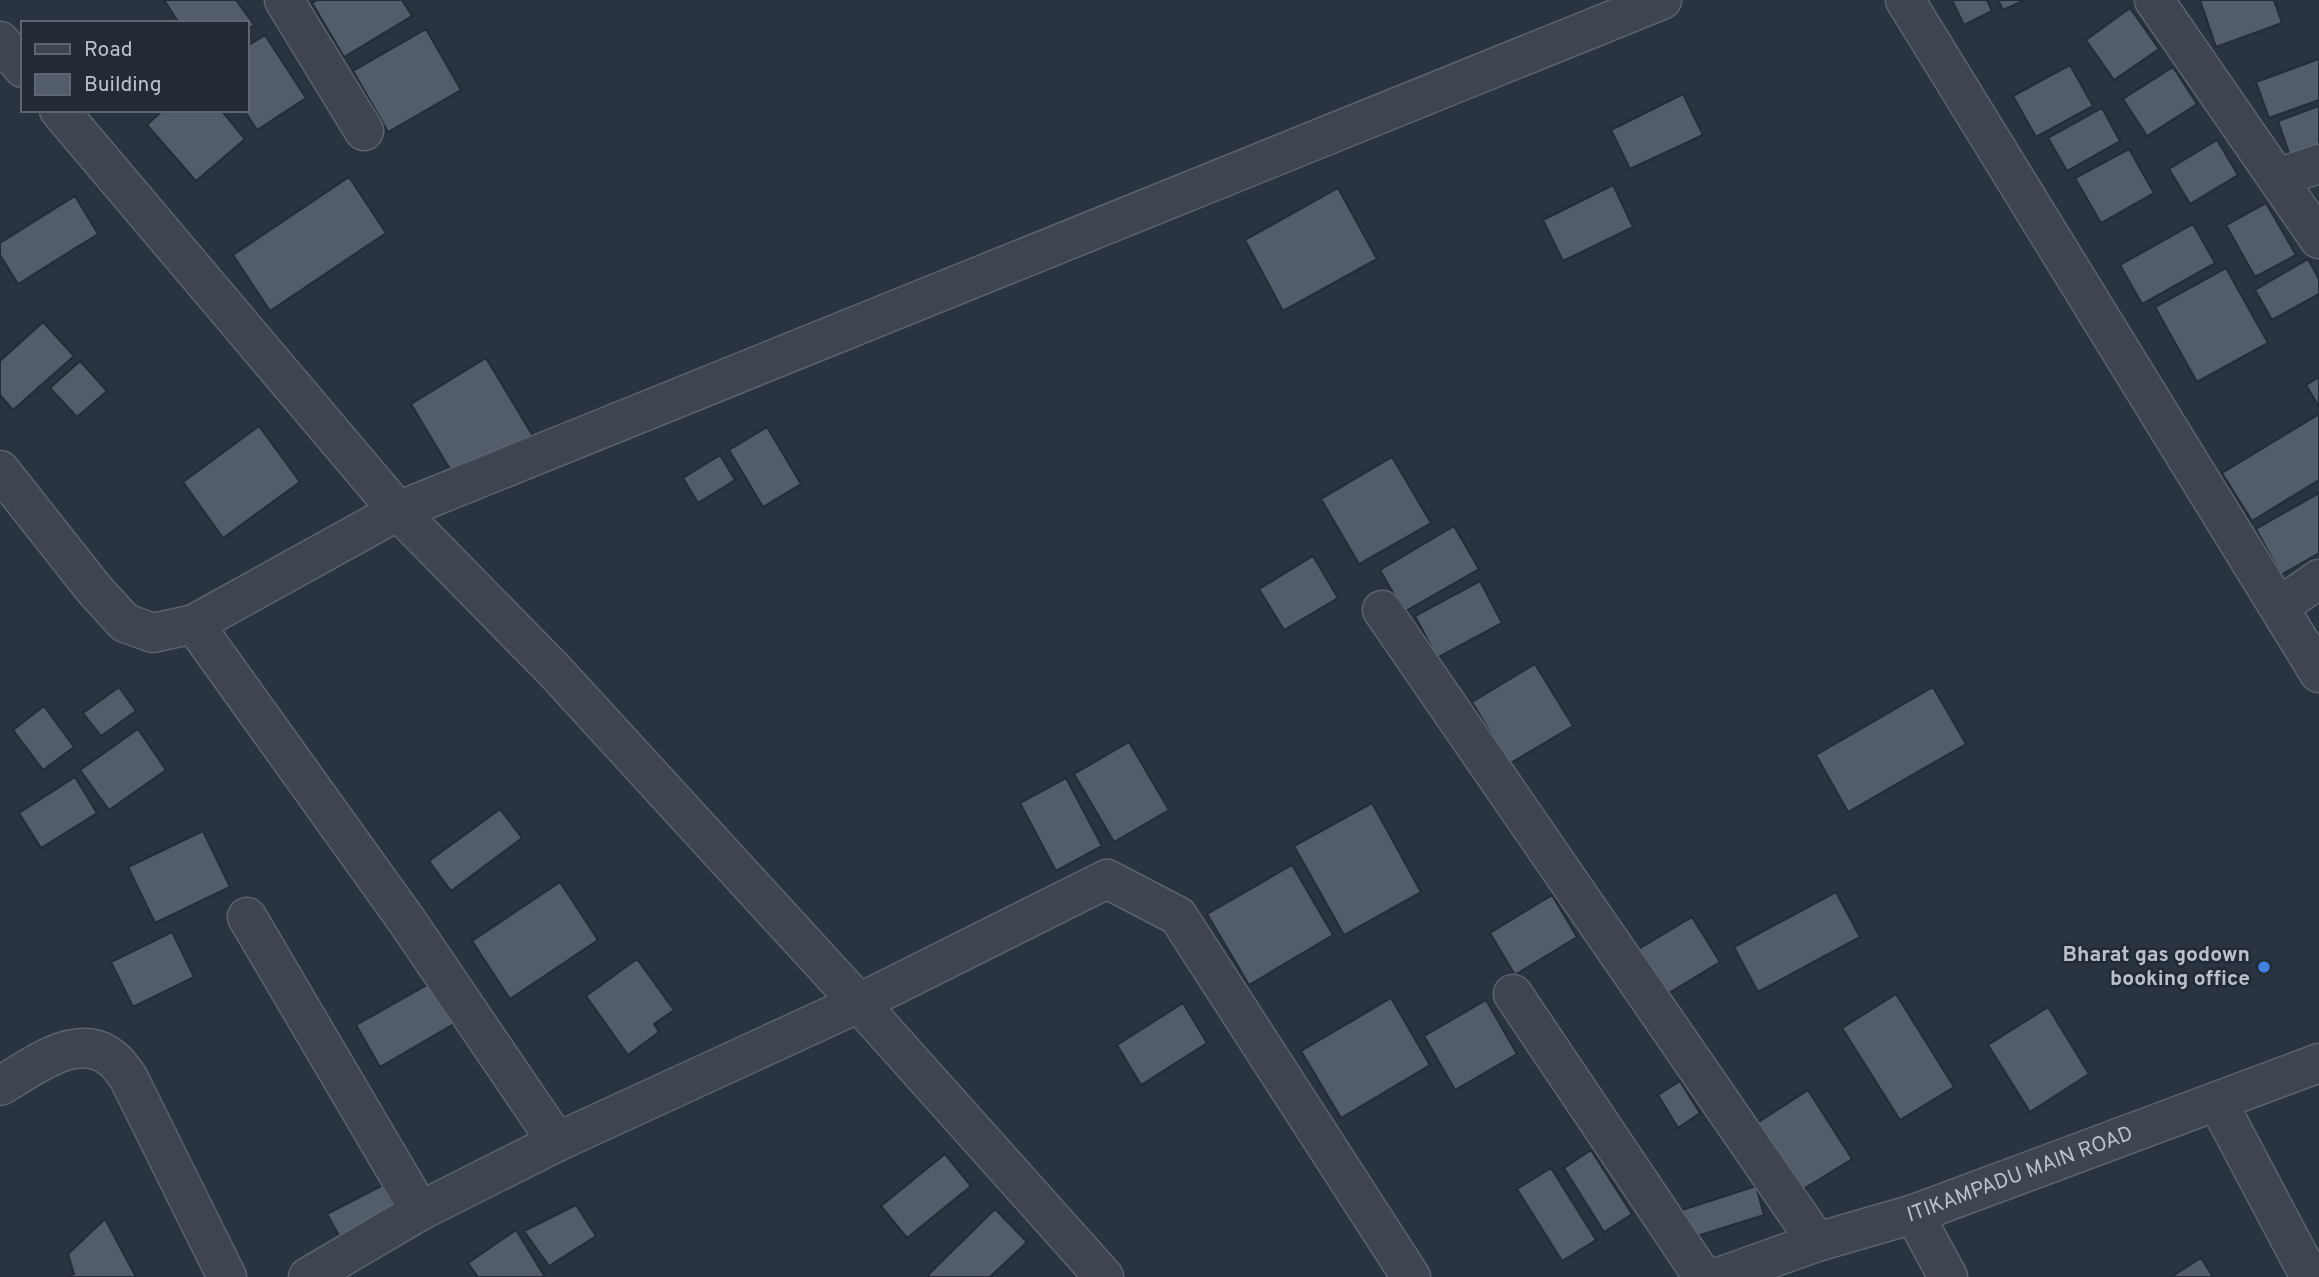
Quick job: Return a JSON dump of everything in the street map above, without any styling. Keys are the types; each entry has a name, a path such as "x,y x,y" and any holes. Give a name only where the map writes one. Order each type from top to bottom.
{"street":[{"path":"284,0 364,131"},
{"path":"0,470 86,579 125,623 153,633 194,624 398,511 1662,0"},
{"path":"1905,0 2319,673"},
{"path":"2154,0 2319,239"},
{"path":"0,41 21,66"},
{"path":"61,112 398,511 554,670 859,1003 1104,1277"},
{"path":"2277,178 2319,164"},
{"path":"2279,607 2319,579"},
{"path":"1382,610 1817,1242"},
{"path":"194,624 407,921 557,1142"},
{"path":"309,1277 420,1211 557,1142 859,1003 1107,879 1178,916 1411,1277"},
{"path":"247,917 420,1211"},
{"path":"1513,994 1703,1277"},
{"path":"0,1086 64,1050 87,1046 113,1058 128,1077 227,1277"},
{"name":"ITIKAMPADU MAIN ROAD","path":"1719,1277 1817,1242 1914,1214 2319,1063"},
{"path":"2217,1101 2311,1277"},
{"path":"1914,1214 1948,1277"}],"building":[{"path":"164,0 236,0 254,25 248,29 248,21 178,21"},
{"path":"317,0 402,0 412,16 344,57 312,3"},
{"path":"1952,0 1987,0 1992,11 1964,25"},
{"path":"1998,0 2025,0 2003,10"},
{"path":"2200,0 2274,0 2282,23 2216,47"},
{"path":"2130,8 2159,49 2114,80 2086,40"},
{"path":"426,29 461,90 388,132 353,71"},
{"path":"265,35 306,98 257,130 245,112 248,112 248,45"},
{"path":"2319,59 2319,100 2269,118 2256,82"},
{"path":"2070,65 2093,106 2036,137 2013,96"},
{"path":"2173,67 2197,104 2147,136 2123,99"},
{"path":"1683,94 1703,135 1630,169 1611,130"},
{"path":"2319,106 2319,145 2290,156 2278,121"},
{"path":"2102,108 2120,141 2067,171 2048,138"},
{"path":"161,112 223,112 245,139 196,181 147,125"},
{"path":"2217,140 2238,175 2190,204 2169,169"},
{"path":"2129,149 2154,193 2101,223 2075,178"},
{"path":"349,177 386,233 270,311 233,255"},
{"path":"1613,185 1633,227 1563,261 1543,220"},
{"path":"1338,188 1377,259 1283,311 1245,240"},
{"path":"75,196 98,234 18,284 0,255 0,243"},
{"path":"2266,203 2296,255 2255,277 2226,225"},
{"path":"2193,224 2215,263 2142,304 2120,265"},
{"path":"2308,259 2319,279 2319,294 2272,320 2255,290"},
{"path":"2226,268 2268,343 2197,382 2155,307"},
{"path":"43,322 74,356 13,410 0,395 0,361"},
{"path":"486,358 533,436 457,481 411,404"},
{"path":"80,361 107,391 77,417 50,388"},
{"path":"2319,377 2319,407 2306,385"},
{"path":"2319,414 2319,480 2252,521 2222,473"},
{"path":"259,426 300,482 223,538 183,482"},
{"path":"767,427 801,484 763,507 729,450"},
{"path":"720,455 735,480 698,503 683,478"},
{"path":"1392,457 1431,523 1359,564 1321,499"},
{"path":"2319,493 2319,553 2281,575 2256,529"},
{"path":"1454,526 1479,569 1404,612 1380,570"},
{"path":"1313,556 1338,598 1284,630 1259,589"},
{"path":"1480,581 1502,623 1437,658 1415,616"},
{"path":"1535,664 1573,726 1509,764 1472,702"},
{"path":"119,687 136,711 101,736 83,713"},
{"path":"1933,687 1966,744 1848,812 1816,755"},
{"path":"44,706 74,747 43,770 13,730"},
{"path":"138,729 166,770 109,810 80,770"},
{"path":"1129,742 1169,810 1114,842 1074,774"},
{"path":"75,777 97,813 41,848 19,813"},
{"path":"1066,778 1102,846 1056,871 1020,803"},
{"path":"1372,803 1421,892 1344,935 1294,846"},
{"path":"500,809 522,838 451,891 429,861"},
{"path":"203,831 230,887 155,923 128,867"},
{"path":"1292,865 1333,935 1249,985 1207,914"},
{"path":"560,882 598,940 510,999 472,941"},
{"path":"1836,892 1860,937 1758,992 1734,947"},
{"path":"1552,895 1577,937 1515,975 1490,933"},
{"path":"1692,917 1720,962 1664,996 1637,950"},
{"path":"172,932 194,977 133,1007 111,962"},
{"path":"637,959 674,1010 654,1024 659,1032 628,1055 586,996"},
{"path":"434,981 457,1022 380,1067 356,1025"},
{"path":"1896,994 1954,1087 1900,1120 1842,1028"},
{"path":"1391,998 1430,1065 1341,1118 1301,1051"},
{"path":"1486,1000 1517,1054 1455,1090 1424,1036"},
{"path":"1183,1003 1207,1043 1141,1085 1117,1045"},
{"path":"2048,1007 2089,1074 2030,1112 1988,1045"},
{"path":"1680,1081 1700,1113 1678,1128 1658,1095"},
{"path":"1808,1090 1852,1159 1797,1193 1754,1125"},
{"path":"1591,1150 1632,1214 1604,1232 1564,1168"},
{"path":"945,1154 971,1186 907,1238 881,1206"},
{"path":"1551,1168 1596,1240 1562,1261 1517,1189"},
{"path":"383,1185 396,1210 341,1239 327,1214"},
{"path":"1756,1186 1764,1215 1691,1238 1682,1210"},
{"path":"576,1205 596,1236 549,1266 524,1231"},
{"path":"995,1209 1027,1242 990,1277 930,1277 928,1275"},
{"path":"105,1219 136,1277 67,1277 74,1274 68,1254"},
{"path":"516,1230 545,1277 478,1277 468,1263"},
{"path":"2201,1258 2213,1277 2171,1277"}],"place":[{"name":"Bharat gas godown booking office","path":"2264,967"}]}
